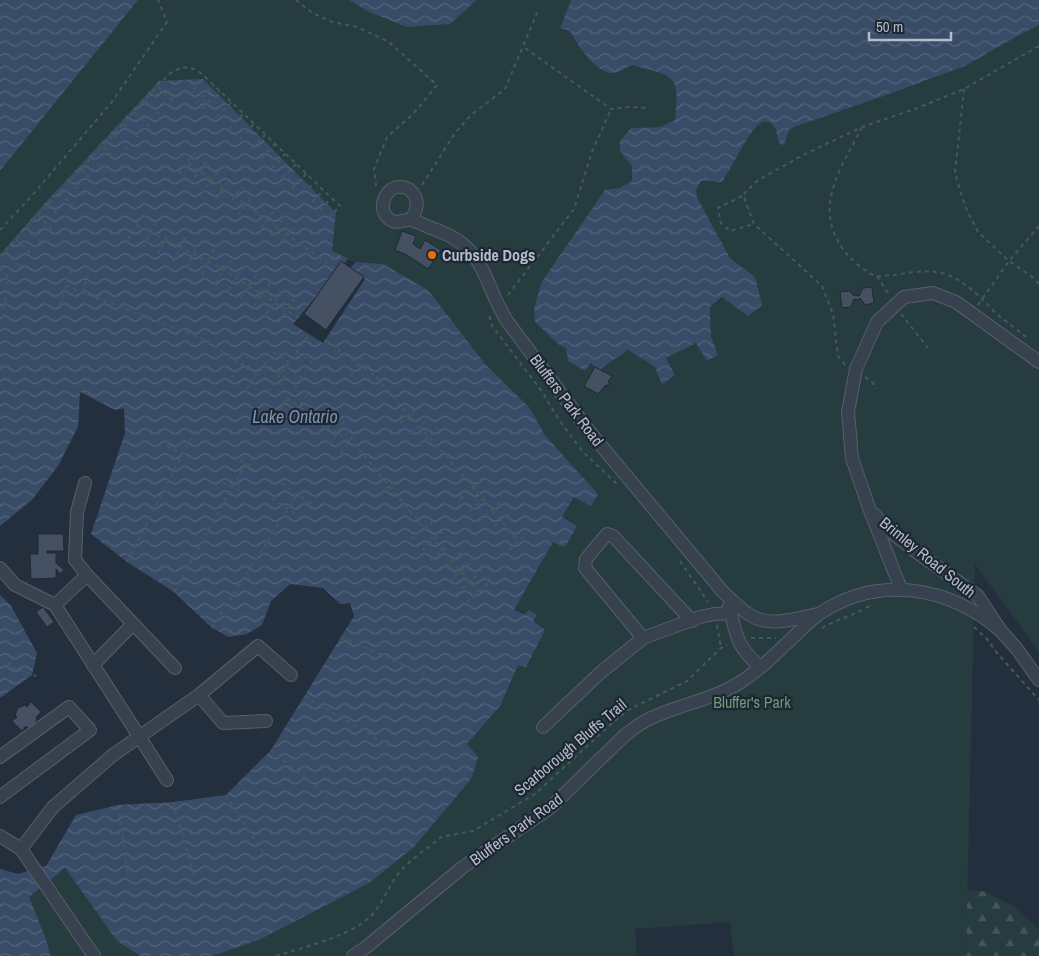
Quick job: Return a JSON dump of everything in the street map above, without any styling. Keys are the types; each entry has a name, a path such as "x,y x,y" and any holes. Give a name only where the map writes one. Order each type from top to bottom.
{"street":[{"path":"385,196 394,188 406,188 415,195 418,204 416,213 410,220"},
{"name":"Bluffers Park Road","path":"385,196 382,207 388,218 399,223 410,220 448,235 462,243 472,252 481,264 498,306 507,321 577,415 724,592 748,615 762,621 775,621 818,614"},
{"name":"Brimley Road South","path":"901,589 869,508 852,458 848,412 856,369 877,322 904,297 933,293 956,302 1039,362"},
{"path":"85,483 77,512 74,560 175,668"},
{"name":"Brimley Road South","path":"869,508 887,529 978,596 1001,631 1017,649 1039,680"},
{"path":"644,638 585,569 586,559 607,534 613,536 692,621"},
{"path":"0,568 15,585 55,605 167,780"},
{"path":"55,605 87,575"},
{"name":"Bluffers Park Road","path":"353,956 464,867 550,808 636,727 647,720 730,688 745,679 818,614 842,602 865,594 901,589 920,591 954,601 978,613 1001,631"},
{"name":"Bluffers Park Road","path":"724,592 738,641 760,666"},
{"path":"543,727 600,673 644,638 714,614 731,613"},
{"path":"93,665 133,624"},
{"path":"21,850 53,807 113,755 199,695 258,646 291,675"},
{"path":"199,695 222,723 266,721"},
{"path":"0,757 69,707 90,730 1,795"},
{"path":"0,836 21,850 94,956"}],"path":[{"path":"0,230 111,103 167,22 158,0"},
{"path":"296,0 311,12 332,22 357,28 389,42 437,85 414,114 387,137 374,169 376,186 385,196"},
{"path":"415,195 455,133 470,116 505,89 524,48 537,13"},
{"path":"754,224 730,231 721,223 718,208 743,195 757,181 803,155 862,127 964,89 1039,46"},
{"path":"524,48 611,110 630,107 648,108"},
{"path":"0,256 169,74 179,68 192,67 205,77 331,198 340,207 329,218"},
{"path":"188,95 205,77"},
{"path":"196,103 214,85"},
{"path":"158,87 174,102"},
{"path":"964,89 955,172 965,206 978,232 1009,261 1039,284"},
{"path":"202,109 220,91"},
{"path":"146,100 161,116"},
{"path":"217,117 232,102"},
{"path":"504,301 574,209 592,152 611,110"},
{"path":"135,112 150,126"},
{"path":"229,129 244,114"},
{"path":"124,123 139,138"},
{"path":"240,139 254,124"},
{"path":"862,127 835,180 830,207 831,226 837,242 852,260 877,276 892,302"},
{"path":"113,135 128,150"},
{"path":"252,149 265,135"},
{"path":"262,158 275,144"},
{"path":"102,146 117,161"},
{"path":"179,174 196,151"},
{"path":"272,168 285,154"},
{"path":"92,158 106,172"},
{"path":"190,184 208,160"},
{"path":"188,163 338,271"},
{"path":"282,178 296,164"},
{"path":"81,169 95,184"},
{"path":"201,194 220,169"},
{"path":"292,188 306,174"},
{"path":"216,199 230,178"},
{"path":"69,182 87,198"},
{"path":"303,194 315,182"},
{"path":"227,207 242,187"},
{"path":"312,202 323,190"},
{"path":"59,193 74,207"},
{"path":"238,215 253,195"},
{"path":"743,195 754,224 822,286 833,314 838,356 843,365 852,366"},
{"path":"320,210 331,198"},
{"path":"48,204 63,219"},
{"path":"251,221 263,204"},
{"path":"128,239 144,212"},
{"path":"261,228 273,212"},
{"path":"38,215 52,229"},
{"path":"143,247 158,219"},
{"path":"271,236 283,219"},
{"path":"136,225 237,278 299,318"},
{"path":"158,254 172,226"},
{"path":"972,314 982,297 1009,261 1039,226"},
{"path":"27,227 42,242"},
{"path":"281,242 292,228"},
{"path":"173,262 187,234"},
{"path":"16,239 30,253"},
{"path":"188,268 201,242"},
{"path":"291,249 297,242"},
{"path":"202,274 214,249"},
{"path":"5,251 20,266"},
{"path":"215,283 231,260"},
{"path":"228,290 244,267"},
{"path":"0,268 7,276 3,319"},
{"path":"60,306 72,268"},
{"path":"877,276 938,272 951,276 982,297 990,308 1032,342"},
{"path":"241,298 257,274"},
{"path":"82,292 88,275"},
{"path":"254,306 270,283"},
{"path":"66,286 206,340 257,376"},
{"path":"266,314 282,291"},
{"path":"279,322 294,299"},
{"path":"900,313 928,348"},
{"path":"268,392 309,334"},
{"path":"325,340 375,376 518,541"},
{"path":"232,378 251,351"},
{"path":"273,352 289,362"},
{"path":"296,352 313,363"},
{"path":"352,374 365,354"},
{"path":"247,388 265,363 296,386 280,410"},
{"path":"287,366 302,378"},
{"path":"863,374 876,389"},
{"path":"292,418 308,394"},
{"path":"287,398 355,444 478,592"},
{"path":"400,423 418,407"},
{"path":"317,435 333,412"},
{"path":"410,434 429,418"},
{"path":"329,444 345,420"},
{"path":"127,562 196,428"},
{"path":"419,445 438,428"},
{"path":"341,453 358,429"},
{"path":"168,446 195,460"},
{"path":"233,456 255,468"},
{"path":"174,592 246,463"},
{"path":"380,494 399,478"},
{"path":"460,499 485,478"},
{"path":"222,482 243,492"},
{"path":"281,484 313,505"},
{"path":"470,511 493,490"},
{"path":"212,628 297,495"},
{"path":"272,498 303,519"},
{"path":"478,521 502,500"},
{"path":"488,532 511,511"},
{"path":"412,539 437,518"},
{"path":"422,550 446,529"},
{"path":"508,550 526,533"},
{"path":"431,561 455,539"},
{"path":"440,571 463,550"},
{"path":"449,582 472,561"},
{"path":"456,594 482,571"},
{"path":"467,602 490,582"},
{"path":"818,631 832,622 860,612 873,604"},
{"path":"716,622 722,648"},
{"path":"969,622 987,639 1039,700"},
{"path":"341,637 428,675"},
{"path":"745,639 770,637 781,639"},
{"name":"Scarborough Bluffs Trail","path":"276,956 338,935 364,922 377,909 397,875 441,837 473,830 535,794 628,710 687,681 722,648 730,644"},
{"path":"10,662 8,666 36,676"},
{"path":"305,696 391,747"},
{"path":"271,750 328,797"},
{"path":"226,795 264,854"},
{"path":"173,802 195,879"},
{"path":"118,805 128,875"}],"green space":[{"name":"Bluffer's Park","path":"138,0 349,0 367,11 450,24 477,0 571,0 560,28 570,31 576,43 614,73 632,65 666,75 672,79 675,85 676,104 675,120 660,127 631,128 620,151 632,166 632,181 619,188 558,344 566,348 585,370 591,363 599,370 628,350 655,367 662,385 675,375 666,358 696,343 718,355 711,336 710,307 755,277 730,258 697,197 696,190 701,181 722,182 747,139 758,125 763,122 771,124 776,129 777,136 784,145 789,130 794,127 875,99 1039,25 1039,652 975,564 966,956 734,956 730,922 635,929 637,956 212,956 259,940 467,744 500,706 518,665 536,615 514,610 553,541 576,526 561,518 575,497 598,494 545,435 529,407 383,264 356,262 331,251 332,238 159,81 42,206 0,255 0,171"},
{"path":"65,868 117,941 140,956 51,956 29,897"},
{"path":"934,886 987,892 1013,906 1039,929 1039,956 853,956"}],"water":[{"path":"0,0 138,0 0,171"},
{"path":"349,0 477,0 450,24 407,27 367,11"},
{"path":"571,0 1039,0 1039,25 965,66 794,127 789,130 784,145 780,144 776,129 771,123 763,122 758,125 747,139 722,182 701,181 696,190 697,197 730,258 755,277 762,305 748,316 722,297 710,307 711,336 718,355 707,361 696,343 666,358 675,375 662,385 655,367 628,350 599,370 591,363 585,371 568,361 566,348 558,344 535,322 534,309 541,283 605,190 619,188 632,181 632,166 620,151 620,141 631,128 660,127 675,120 676,93 675,85 671,79 657,72 632,65 614,73 601,69 588,58 570,31 560,28"},
{"name":"Lake Ontario","path":"203,79 336,213 332,251 356,262 383,264 428,290 485,364 529,407 545,435 598,494 591,506 574,497 562,517 577,526 565,547 553,542 514,610 525,614 529,610 537,615 533,621 545,630 526,667 518,665 500,706 467,744 478,757 471,779 414,847 369,883 259,940 212,956 140,956 117,941 65,868 29,897 51,956 0,956 0,869 18,874 46,866 76,815 118,805 173,802 226,795 271,750 354,616 350,603 340,604 323,588 290,584 271,601 262,625 247,634 229,637 212,628 174,592 127,562 91,534 125,433 124,408 115,410 80,392 78,427 58,466 32,500 0,526 0,255 42,206 159,81"},
{"path":"0,595 11,606 37,653 32,675 0,698"}],"pier":[{"path":"348,259 356,262 348,270 365,279 323,343 293,324"}],"building":[{"path":"402,231 416,236 413,244 420,249 425,240 441,250 428,269 407,255 395,250"},
{"path":"341,261 364,277 326,330 304,314"},
{"path":"872,287 874,303 865,305 860,298 858,300 854,299 851,307 842,308 840,292 849,291 854,296 859,296 863,288"},
{"path":"595,367 612,376 608,382 610,383 609,386 606,385 598,394 584,386"},
{"path":"38,534 63,534 64,551 47,551 47,553 56,553 56,563 64,570 60,574 56,569 56,578 31,579 30,554 38,554"},
{"path":"43,607 54,622 47,627 36,612"},
{"path":"31,702 41,712 36,717 35,725 28,728 26,726 22,731 12,721 17,717 15,715 18,708 25,705 27,707"}],"place":[{"name":"Curbside Dogs","path":"432,255"}]}
